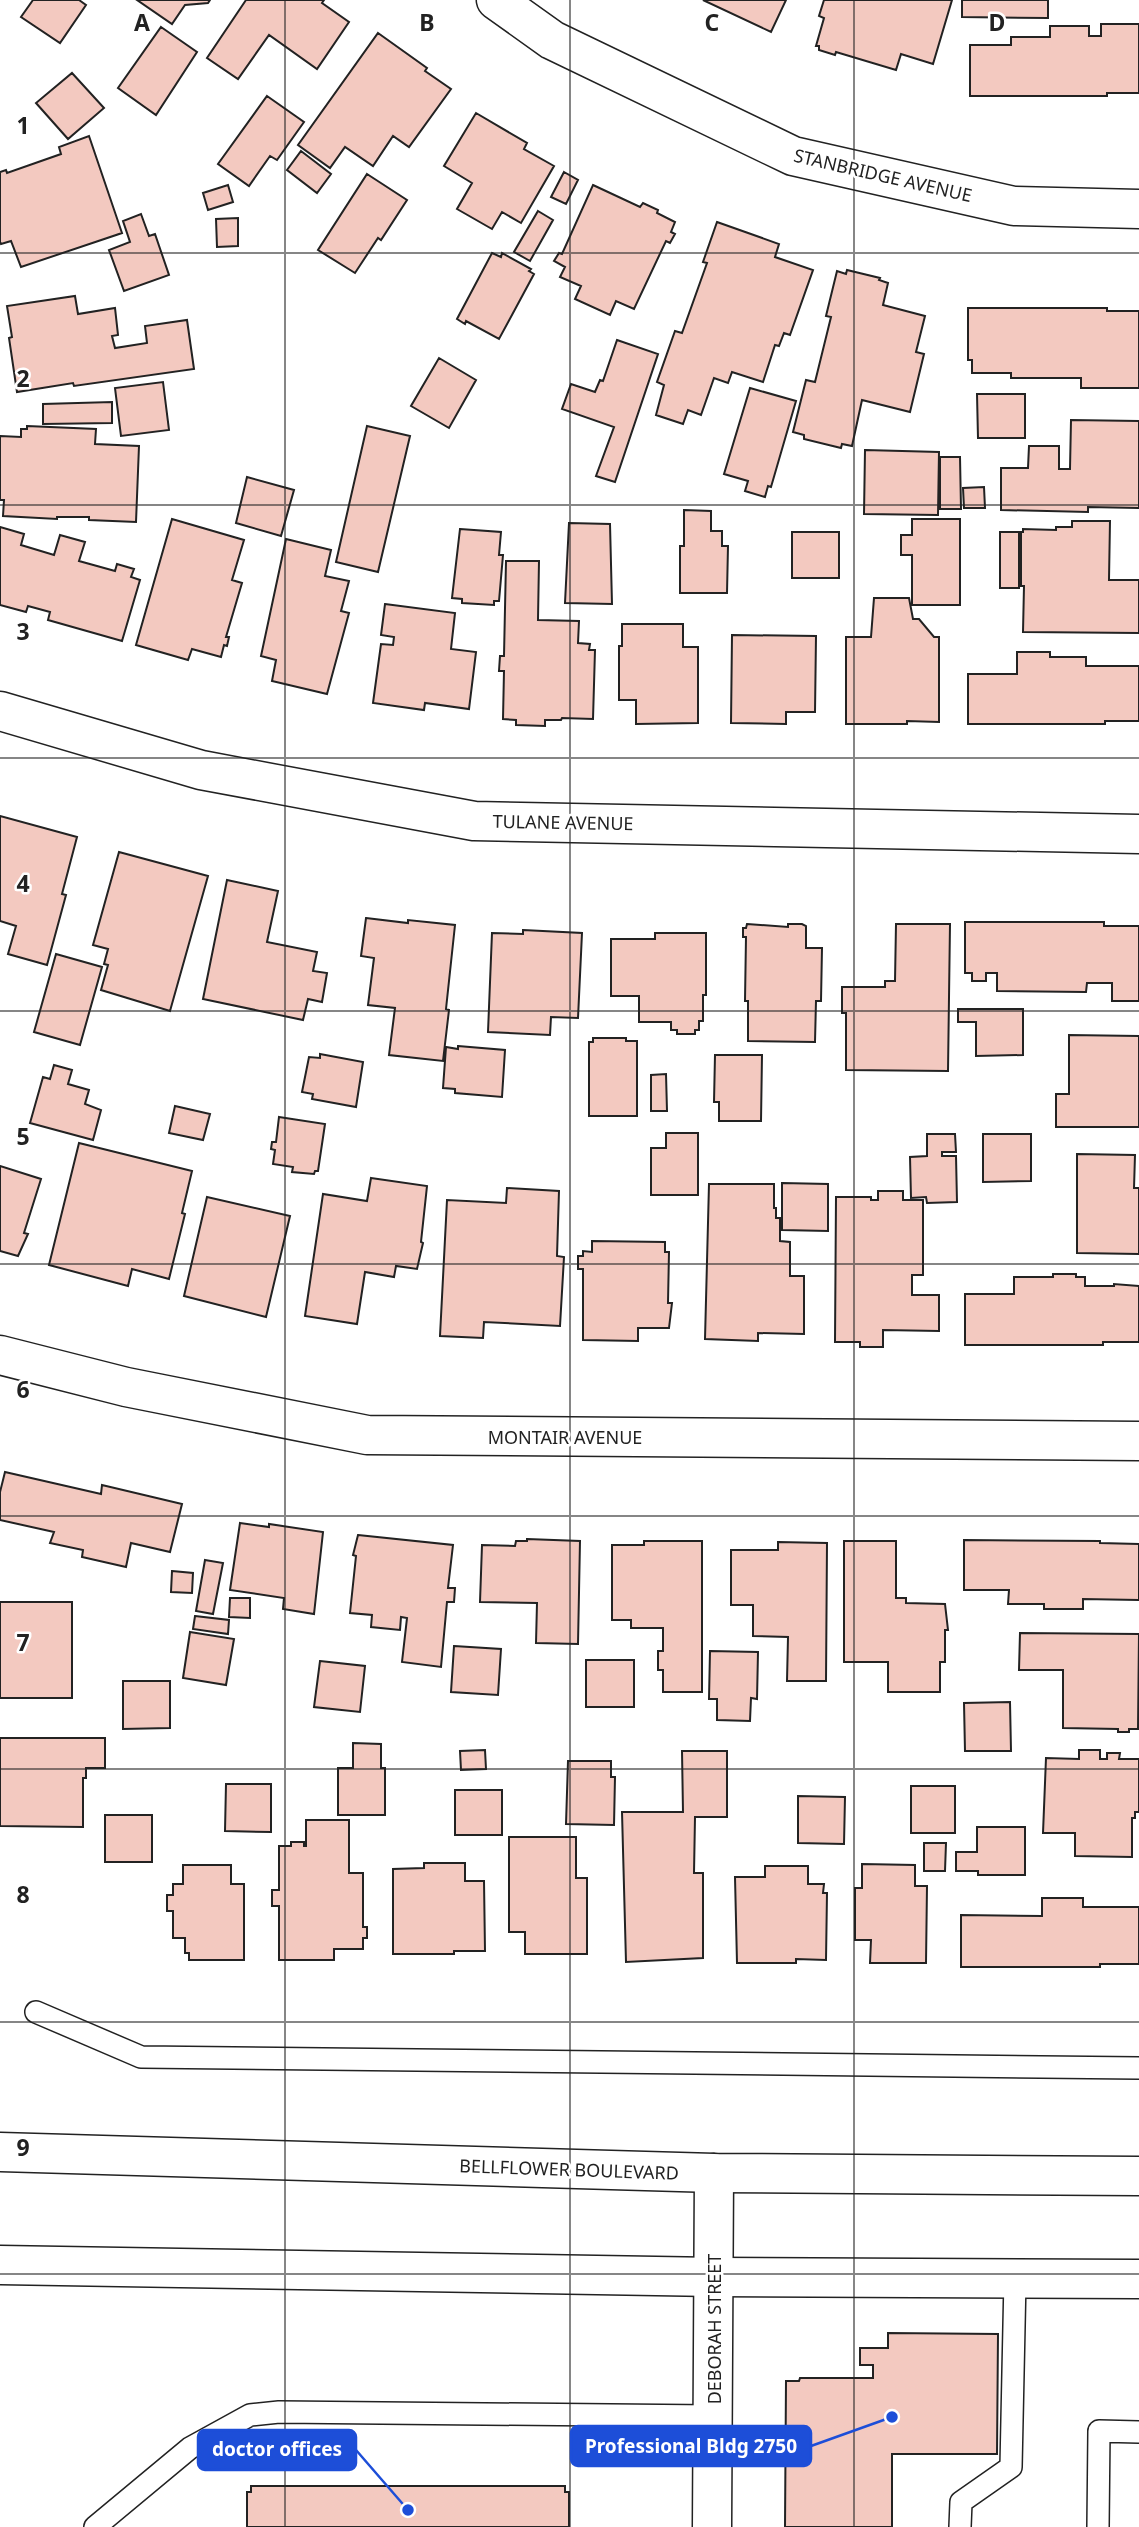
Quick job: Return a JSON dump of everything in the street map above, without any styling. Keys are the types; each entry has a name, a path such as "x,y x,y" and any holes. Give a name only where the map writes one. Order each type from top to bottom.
{"street":[{"name":"STANBRIDGE AVENUE","path":"496,0 552,40 793,156 1014,206 1139,209"},
{"name":"TULANE AVENUE","path":"0,711 201,770 474,821 1139,834"},
{"name":"MONTAIR AVENUE","path":"0,1355 127,1387 367,1435 1139,1441"},
{"name":"BELLFLOWER BOULEVARD","path":"0,2152 714,2173 1139,2176"},
{"name":"DEBORAH STREET","path":"712,2527 714,2173"},
{"path":"0,2265 715,2277 1139,2279"}],"lane":[{"path":"36,2012 141,2057 1139,2068"},
{"path":"960,2527 961,2502 1011,2468 1015,2280"},
{"path":"95,2527 190,2448 250,2415 292,2412 713,2416"},
{"path":"1098,2527 1099,2431 1139,2432"}],"building":[{"path":"33,0 79,0 86,5 60,43 21,17"},
{"path":"137,0 210,0 208,3 185,5 172,24"},
{"path":"246,0 324,0 322,3 349,22 317,69 269,35 238,79 207,58"},
{"path":"703,0 786,0 771,32"},
{"path":"824,0 952,0 933,64 901,54 896,70 836,52 835,55 819,50 819,46 816,46 824,18 819,16"},
{"path":"962,0 1048,0 1048,18 962,17"},
{"path":"1101,24 1139,24 1139,93 1107,93 1107,96 970,96 970,45 1011,45 1011,37 1050,37 1050,26 1089,26 1089,36 1101,36"},
{"path":"161,27 197,52 156,115 118,88"},
{"path":"378,33 451,89 409,147 393,136 373,166 345,147 330,168 298,145"},
{"path":"72,73 104,108 68,139 36,103"},
{"path":"267,96 304,122 277,160 270,156 249,186 218,164"},
{"path":"476,113 527,143 524,149 554,166 521,223 502,212 492,229 457,209 472,183 444,166"},
{"path":"89,136 122,233 21,267 11,241 0,242 0,172 6,170 7,173 61,154 59,147"},
{"path":"301,151 331,174 317,193 287,170"},
{"path":"564,172 578,180 566,204 551,197"},
{"path":"367,174 407,200 355,273 318,250"},
{"path":"228,185 233,202 208,210 203,193"},
{"path":"593,185 640,207 643,203 675,222 671,232 675,234 670,243 666,241 634,309 616,301 610,315 575,299 581,286 560,277 565,267 554,261 559,253 562,254"},
{"path":"538,211 553,220 530,261 514,252"},
{"path":"141,214 149,236 155,234 169,275 124,291 109,250 130,242 123,221"},
{"path":"238,218 238,246 217,247 216,219"},
{"path":"717,222 779,244 775,257 813,270 790,335 784,333 779,346 775,345 763,382 732,372 728,383 714,378 701,415 688,410 683,424 656,415 664,385 657,382 675,331 682,333 707,263 703,262"},
{"path":"492,253 501,257 502,253 531,269 529,271 534,274 499,339 457,319"},
{"path":"847,270 880,278 879,280 888,283 883,305 925,316 916,352 924,354 910,412 862,400 852,446 842,444 841,448 804,439 804,435 793,432 806,380 815,382 831,317 826,316 837,271 846,274"},
{"path":"75,296 78,314 115,308 118,335 112,336 115,348 147,343 145,326 187,320 194,369 17,392 7,306"},
{"path":"968,308 1107,308 1107,311 1139,311 1139,388 1081,388 1081,378 1011,378 1011,373 972,373 972,360 968,360"},
{"path":"617,340 658,354 615,482 596,476 614,427 562,409 571,384 595,392 600,380 603,381"},
{"path":"439,358 476,380 449,428 411,406"},
{"path":"163,382 169,430 121,436 115,388"},
{"path":"750,388 796,401 771,487 768,486 765,497 745,491 748,481 724,474"},
{"path":"977,394 1025,394 1025,438 978,438"},
{"path":"112,402 112,423 43,424 43,404"},
{"path":"1071,420 1139,421 1139,508 1088,507 1088,512 1001,510 1001,468 1028,468 1029,446 1059,446 1059,469 1070,469"},
{"path":"27,426 96,429 95,444 139,446 136,522 89,520 89,517 57,519 3,516 4,500 0,500 0,436 21,437 21,429 27,429"},
{"path":"367,426 410,436 378,572 336,562"},
{"path":"865,450 939,452 938,515 864,514"},
{"path":"940,457 960,457 961,509 940,509"},
{"path":"247,477 294,490 281,536 236,523"},
{"path":"984,487 985,508 964,508 963,488"},
{"path":"684,510 711,511 711,531 722,531 722,546 728,546 727,593 680,593 680,546 684,546"},
{"path":"172,519 244,540 232,580 242,583 226,637 229,637 227,646 224,645 221,657 192,649 188,660 136,645"},
{"path":"912,519 960,519 960,605 912,605 912,555 901,555 901,535 912,535"},
{"path":"1072,521 1110,521 1109,580 1139,580 1139,633 1023,632 1021,532 1023,529 1056,530 1056,527 1072,527"},
{"path":"569,523 610,524 612,604 565,603"},
{"path":"0,527 24,534 21,545 54,555 60,535 85,542 79,561 115,571 117,564 134,569 131,577 140,580 122,641 48,620 50,612 28,606 26,612 0,605"},
{"path":"460,529 501,532 499,555 503,555 499,601 494,601 494,605 462,603 462,599 452,598"},
{"path":"792,532 839,532 839,578 792,578"},
{"path":"1000,532 1019,532 1019,588 1000,588"},
{"path":"286,539 331,550 325,576 349,581 341,611 349,613 327,694 272,681 276,660 261,656"},
{"path":"506,561 539,561 538,620 579,621 578,643 590,644 589,650 595,650 593,719 545,720 545,726 516,725 516,720 503,719 504,671 499,671 500,656 504,656"},
{"path":"874,598 909,598 913,619 919,619 934,637 939,637 939,722 846,724 846,637 871,637"},
{"path":"385,604 455,613 451,649 476,652 469,709 425,703 424,710 373,703 381,644 393,645 394,637 381,635"},
{"path":"622,624 683,624 683,647 698,647 698,723 636,724 636,700 619,700 619,646 622,646"},
{"path":"732,635 816,636 815,712 786,712 786,724 731,723"},
{"path":"1017,652 1050,652 1050,657 1086,657 1086,666 1139,666 1139,721 1105,721 1105,724 968,724 968,674 1017,674"},
{"path":"0,816 77,837 62,894 66,895 47,965 8,954 16,926 0,921"},
{"path":"119,852 208,876 170,1011 101,990 108,965 104,964 108,949 93,945"},
{"path":"227,880 278,891 267,942 317,952 313,971 327,973 322,1002 308,999 303,1020 203,999"},
{"path":"366,918 455,925 443,1061 389,1055 395,1008 368,1005 374,958 361,956"},
{"path":"965,922 1104,922 1104,926 1139,926 1139,1001 1112,1001 1112,983 1087,983 1086,992 997,991 997,973 986,973 986,981 972,981 972,973 965,973"},
{"path":"747,924 788,927 788,924 802,924 806,926 806,948 822,948 821,1001 816,1001 815,1042 748,1041 748,1001 745,1001 746,937 743,937 743,928 746,928"},
{"path":"896,924 950,924 948,1071 846,1070 846,1013 842,1013 842,987 885,987 885,981 895,981"},
{"path":"523,930 582,933 578,1018 551,1017 550,1035 488,1032 492,933 523,934"},
{"path":"655,933 706,933 706,995 703,995 703,1021 699,1021 699,1030 695,1030 695,1034 677,1034 677,1030 671,1030 671,1022 639,1022 639,996 611,996 611,939 655,939"},
{"path":"56,954 102,967 80,1045 34,1032"},
{"path":"958,1009 1023,1009 1023,1055 976,1056 976,1022 958,1022"},
{"path":"1069,1035 1139,1036 1139,1127 1056,1127 1056,1094 1069,1094"},
{"path":"593,1038 626,1038 626,1041 637,1041 637,1116 589,1116 589,1042 593,1042"},
{"path":"458,1046 505,1050 502,1097 455,1093 455,1089 443,1088 446,1047 458,1049"},
{"path":"320,1054 363,1062 356,1107 312,1099 313,1094 302,1092 309,1057 320,1058"},
{"path":"715,1055 762,1055 761,1121 719,1121 719,1102 714,1102"},
{"path":"54,1065 72,1070 68,1084 89,1090 85,1104 101,1110 93,1140 30,1123 43,1077 50,1079"},
{"path":"666,1074 667,1111 651,1111 651,1075"},
{"path":"175,1106 210,1114 203,1140 169,1133"},
{"path":"279,1117 325,1124 318,1171 314,1174 292,1172 293,1167 273,1164 275,1150 271,1149 272,1142 276,1142"},
{"path":"666,1133 698,1133 698,1195 651,1195 651,1148 666,1148"},
{"path":"927,1134 955,1134 956,1152 942,1152 942,1156 956,1156 957,1202 927,1203 926,1197 911,1198 910,1157 927,1156"},
{"path":"983,1134 1031,1134 1031,1181 983,1182"},
{"path":"79,1143 192,1171 182,1213 185,1214 169,1279 132,1269 128,1286 49,1265"},
{"path":"1077,1154 1135,1155 1134,1188 1139,1188 1139,1254 1077,1253"},
{"path":"0,1166 41,1179 24,1233 28,1234 18,1256 0,1251"},
{"path":"371,1178 427,1186 423,1243 417,1269 396,1266 394,1277 365,1272 357,1324 305,1316 323,1194 367,1201"},
{"path":"782,1183 828,1184 828,1231 782,1230"},
{"path":"709,1184 774,1184 774,1208 776,1218 780,1218 780,1241 790,1242 790,1276 804,1276 804,1334 758,1333 758,1341 705,1339"},
{"path":"507,1188 559,1191 557,1256 564,1257 560,1326 484,1322 483,1338 440,1336 447,1200 506,1203"},
{"path":"878,1191 903,1191 903,1200 923,1200 923,1275 912,1275 912,1295 939,1295 939,1331 883,1330 883,1347 860,1347 860,1342 835,1342 836,1197 871,1197 871,1200 878,1200"},
{"path":"207,1197 290,1216 266,1317 184,1296"},
{"path":"592,1241 665,1242 665,1252 669,1252 668,1303 672,1303 669,1328 638,1328 638,1341 583,1340 583,1269 578,1269 578,1256 583,1256 583,1251 592,1252"},
{"path":"1053,1274 1076,1274 1076,1277 1085,1277 1085,1286 1139,1286 1139,1342 1103,1342 1103,1345 965,1345 965,1294 1014,1294 1014,1277 1053,1277"},
{"path":"5,1472 101,1494 102,1485 182,1504 170,1552 131,1543 126,1567 82,1557 83,1550 50,1543 54,1532 0,1520 0,1492"},
{"path":"240,1523 269,1527 269,1524 323,1532 314,1614 283,1609 284,1598 230,1590"},
{"path":"358,1535 453,1545 448,1588 455,1588 454,1602 447,1602 441,1667 402,1662 407,1618 401,1617 400,1630 371,1627 372,1615 350,1613 356,1556 353,1555"},
{"path":"964,1540 1100,1541 1139,1544 1139,1600 1083,1599 1083,1609 1044,1609 1044,1604 1008,1604 1009,1590 964,1590"},
{"path":"516,1541 580,1541 578,1644 536,1643 537,1603 480,1602 482,1545 515,1546"},
{"path":"644,1541 702,1541 702,1692 663,1692 663,1670 658,1670 658,1651 663,1651 663,1628 631,1628 631,1620 612,1620 612,1545 644,1545"},
{"path":"844,1541 896,1541 896,1598 906,1598 906,1603 945,1604 948,1630 945,1630 945,1662 940,1662 940,1692 888,1692 888,1662 844,1662"},
{"path":"778,1542 827,1543 826,1681 787,1681 788,1637 753,1636 753,1605 731,1605 731,1550 778,1550"},
{"path":"205,1560 223,1563 213,1614 196,1611"},
{"path":"172,1571 193,1573 192,1593 171,1592"},
{"path":"230,1598 250,1598 250,1618 229,1617"},
{"path":"0,1602 72,1602 72,1698 0,1698"},
{"path":"195,1616 229,1620 228,1634 193,1629"},
{"path":"190,1632 234,1639 226,1685 183,1678"},
{"path":"1020,1633 1139,1634 1138,1729 1118,1732 1118,1729 1063,1728 1063,1670 1019,1670"},
{"path":"454,1646 501,1649 498,1695 451,1692"},
{"path":"710,1651 758,1652 757,1699 751,1698 750,1721 717,1720 717,1699 709,1699"},
{"path":"586,1660 634,1660 634,1707 586,1707"},
{"path":"320,1661 365,1666 360,1712 314,1707"},
{"path":"123,1681 170,1681 170,1728 123,1729"},
{"path":"1010,1702 1011,1751 965,1751 964,1703"},
{"path":"0,1738 105,1738 105,1768 86,1768 86,1778 83,1778 83,1827 0,1826"},
{"path":"353,1743 381,1744 381,1768 385,1768 385,1815 338,1815 338,1768 353,1768"},
{"path":"485,1750 486,1769 461,1770 460,1751"},
{"path":"1079,1750 1100,1750 1100,1759 1107,1759 1107,1753 1120,1753 1119,1759 1139,1759 1139,1812 1135,1812 1135,1818 1132,1818 1132,1857 1075,1856 1075,1833 1043,1833 1046,1758 1079,1759"},
{"path":"682,1751 727,1751 727,1817 695,1817 694,1873 703,1873 703,1958 626,1962 622,1812 683,1812"},
{"path":"568,1761 611,1761 611,1777 615,1777 614,1825 566,1824"},
{"path":"226,1784 271,1784 271,1832 225,1831"},
{"path":"911,1786 955,1786 955,1833 911,1833"},
{"path":"455,1790 502,1790 502,1835 455,1835"},
{"path":"798,1796 845,1797 844,1844 798,1843"},
{"path":"105,1815 152,1815 152,1862 105,1862"},
{"path":"306,1820 349,1820 349,1873 363,1873 363,1927 367,1927 367,1938 363,1938 363,1949 334,1949 334,1960 279,1960 279,1906 272,1906 272,1890 279,1890 279,1846 304,1842 306,1846"},
{"path":"977,1827 1025,1827 1025,1875 978,1875 978,1871 956,1871 956,1852 977,1852"},
{"path":"509,1837 576,1837 576,1878 587,1878 587,1954 525,1954 525,1932 509,1932"},
{"path":"924,1843 946,1843 945,1871 924,1871"},
{"path":"424,1863 465,1863 465,1881 484,1881 485,1951 393,1954 393,1869 424,1868"},
{"path":"862,1864 915,1865 915,1886 927,1886 926,1963 870,1963 871,1940 855,1940 855,1888 862,1888"},
{"path":"183,1865 231,1865 231,1884 244,1884 244,1960 189,1960 189,1953 185,1953 185,1938 173,1938 173,1911 167,1911 167,1895 173,1895 173,1884 183,1884"},
{"path":"765,1866 808,1866 808,1884 824,1884 823,1893 827,1893 826,1960 737,1963 735,1877 765,1877"},
{"path":"1042,1898 1083,1898 1083,1907 1139,1907 1139,1964 1100,1964 1100,1967 961,1967 961,1915 1042,1916"},
{"path":"888,2333 998,2334 997,2454 892,2454 892,2527 785,2527 786,2381 799,2381 800,2378 873,2378 873,2365 860,2365 860,2348 888,2348"},
{"path":"251,2486 565,2486 565,2492 569,2492 569,2527 247,2527 247,2492 251,2492"}],"place":[{"name":"Professional Bldg 2750","path":"892,2417"},
{"name":"doctor offices","path":"408,2510"}]}
